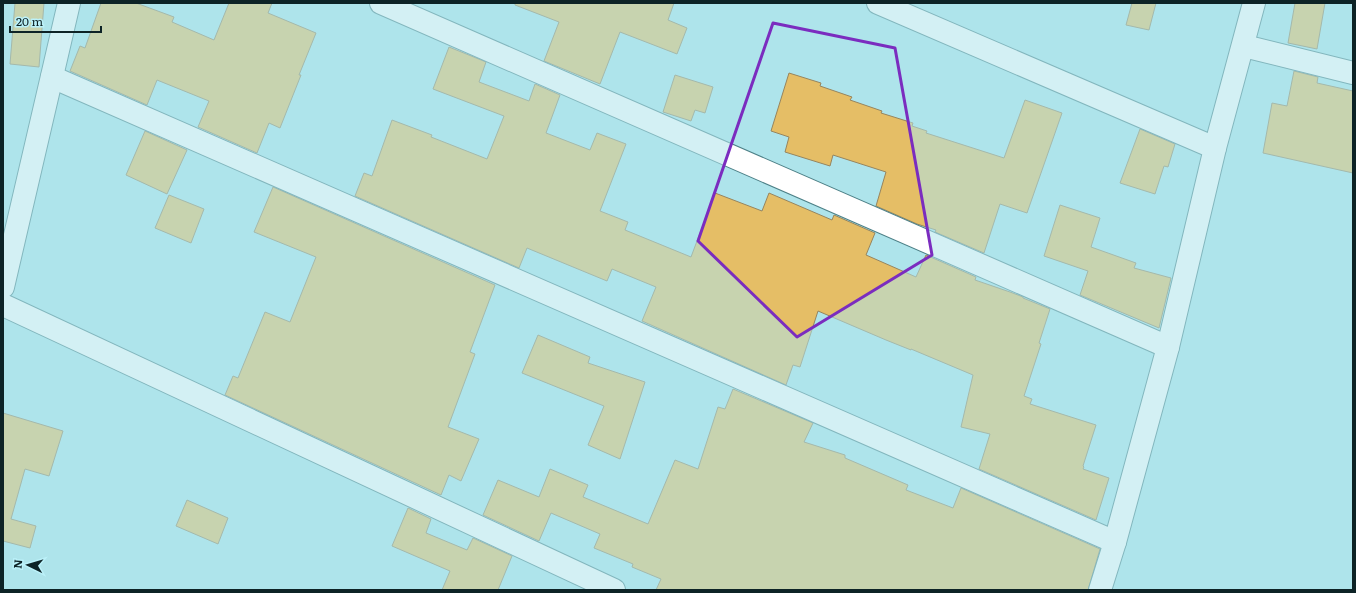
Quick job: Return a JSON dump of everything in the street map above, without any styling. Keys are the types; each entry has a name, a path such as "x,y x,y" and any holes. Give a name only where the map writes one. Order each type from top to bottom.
{"street":[{"path":"3,287 69,3"},
{"path":"382,3 1168,347"},
{"path":"878,3 1215,148"},
{"path":"1100,590 1115,542 1168,347 1215,148 1244,46 1254,3"},
{"path":"1244,46 1353,72"},
{"path":"52,77 1115,542"},
{"path":"3,305 614,590"}],"highlighted area":[{"path":"773,23 895,48 932,255 797,337 698,241"}],"building":[{"path":"15,3 44,3 39,67 10,64"},
{"path":"101,3 136,3 174,17 172,22 214,40 229,3 272,3 268,13 316,33 280,128 269,123 257,153 198,127 209,101 157,80 147,105 70,71 80,46 85,48"},
{"path":"515,3 674,3 668,20 687,28 677,54 620,32 600,84 544,61 559,22 515,5"},
{"path":"1132,3 1156,3 1149,30 1126,25"},
{"path":"1295,3 1325,3 1317,49 1288,43"},
{"path":"449,47 486,62 479,82 529,101 535,84 560,95 546,133 590,150 597,133 626,144 600,211 628,222 625,230 691,257 715,193 762,211 769,193 832,220 834,215 875,233 866,255 916,277 926,255 976,277 975,280 1023,297 1050,309 1039,343 1041,344 1024,396 1032,399 1030,404 1096,425 1083,469 1109,478 1096,520 979,469 990,434 961,427 973,375 818,311 800,367 793,365 786,385 642,321 656,287 612,269 607,281 527,248 519,268 355,196 364,173 372,176 392,120 432,135 431,137 487,159 504,116 433,89"},
{"path":"1294,71 1318,77 1317,83 1353,91 1353,173 1263,153 1272,103 1287,106"},
{"path":"789,73 821,83 820,86 852,97 850,100 882,111 881,113 913,123 912,126 927,131 926,133 1004,158 1025,100 1062,113 1027,213 1000,204 984,253 935,232 936,230 917,224 876,206 886,172 833,155 830,166 785,152 789,137 771,131"},
{"path":"675,75 713,87 705,113 695,110 691,121 663,112"},
{"path":"1140,129 1175,144 1168,167 1164,166 1155,194 1120,183"},
{"path":"145,131 187,150 167,194 126,175"},
{"path":"273,187 495,285 470,352 475,354 448,427 479,439 461,481 449,475 441,495 225,395 233,376 238,378 265,312 290,322 316,257 254,232"},
{"path":"169,195 204,209 191,243 155,228"},
{"path":"1060,205 1100,218 1091,247 1136,263 1134,268 1171,278 1159,328 1080,295 1088,271 1044,256"},
{"path":"538,335 590,357 588,363 645,382 620,459 588,445 604,406 522,373"},
{"path":"733,389 813,423 804,442 845,455 845,458 908,485 906,490 953,508 961,488 1100,549 1088,590 656,590 661,579 632,567 633,564 594,548 600,534 551,513 539,541 483,515 498,480 539,497 550,469 588,485 583,497 648,524 675,460 698,469 718,407 725,409"},
{"path":"3,413 63,431 49,476 25,469 11,519 36,526 30,548 3,541"},
{"path":"187,500 228,518 218,544 176,526"},
{"path":"408,508 431,519 426,533 467,550 473,538 512,556 498,590 442,590 450,571 392,546"}]}
